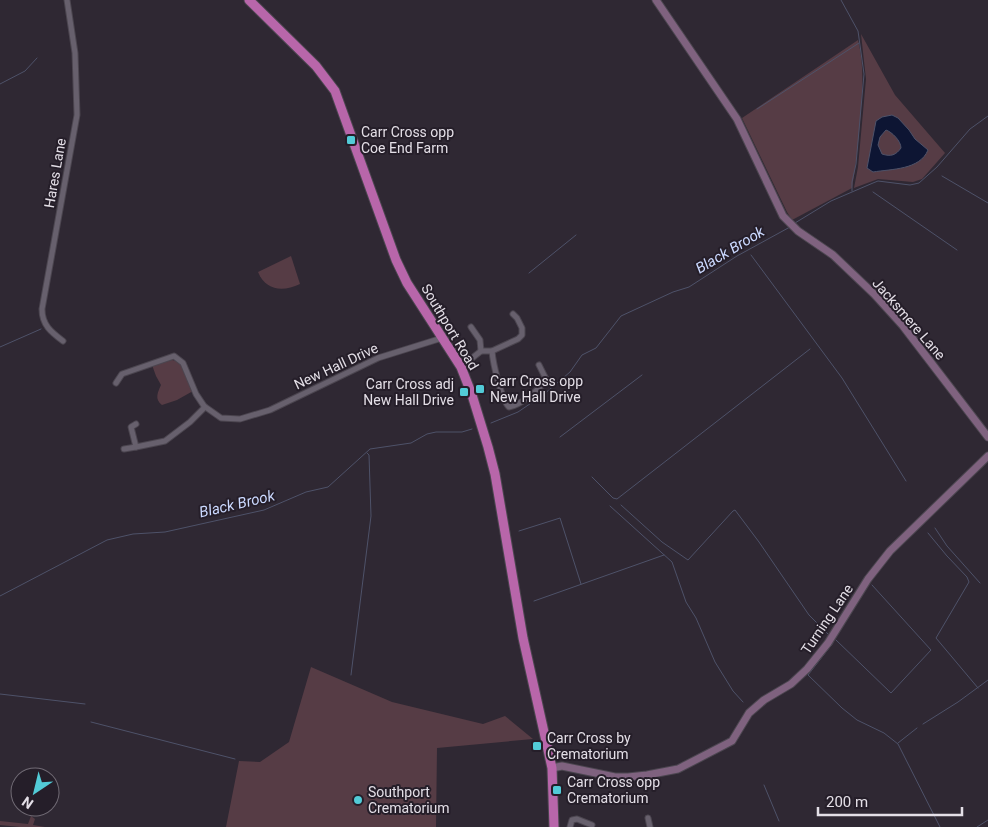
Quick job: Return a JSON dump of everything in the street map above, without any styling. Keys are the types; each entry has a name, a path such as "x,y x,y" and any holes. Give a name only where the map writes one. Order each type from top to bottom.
{"highway":[{"name":"Southport Road","path":"249,0 316,66 335,91 396,260 407,283 461,366 472,395 495,474 523,638 552,768 554,827"}],"street":[{"name":"Hares Lane","path":"63,341 46,326 42,316 42,309 77,115 75,52 67,0"},
{"name":"Jacksmere Lane","path":"656,0 737,119 783,216 798,231 833,256 879,299 903,326 988,437"},
{"path":"461,366 481,351 492,351 518,339 522,335 522,328 513,314"},
{"path":"471,327 480,340 481,351"},
{"name":"New Hall Drive","path":"204,406 221,418 240,419 270,410 378,358 442,338"},
{"path":"492,351 502,394 505,403 509,407 522,401 544,383 546,379 538,365"},
{"path":"116,383 122,374 174,356 183,364 196,394 206,407 165,441 124,449"},
{"path":"136,424 131,427 136,446"},
{"name":"Turning Lane","path":"552,768 562,766 615,777 647,775 678,769 732,741 749,713 764,700 791,684 807,669 828,644 868,579 890,551 988,456"},
{"path":"648,818 650,827"},
{"path":"570,827 572,820 577,819 587,820 592,825"}],"shaded area":[{"path":"861,34 895,95 945,153 922,179 913,182 878,179 854,188 858,167 866,79"},
{"path":"858,40 862,61 862,91 858,147 852,188 792,220 742,118"},
{"path":"291,256 300,284 281,289 270,286 261,278 258,272"},
{"path":"172,360 176,361 183,368 193,391 177,400 162,405 157,398 161,385 152,365"},
{"path":"311,667 392,702 483,724 505,716 533,739 437,748 436,827 226,827 239,761 260,762 289,742"},
{"path":"32,817 35,819 33,825 45,827 0,825 0,821 28,824"}],"water":[{"path":"892,115 898,118 915,139 928,150 924,157 912,165 896,169 873,172 867,168 876,121 882,117","holes":["886,130 901,145 901,148 891,155 882,154 878,145 880,137"]}],"waterway":[{"path":"841,0 858,31 864,74 852,191"},
{"path":"757,109 859,43"},
{"path":"0,84 25,71 37,58"},
{"name":"Black Brook","path":"795,223 831,201 878,181 910,185 919,183 937,167 970,129 988,116"},
{"path":"942,176 988,203"},
{"path":"873,192 957,250"},
{"name":"Black Brook","path":"491,423 518,412 543,395 570,372 582,355 596,348 621,316 673,292 689,287 737,256 790,227"},
{"path":"529,273 576,235"},
{"path":"751,255 842,378 906,481"},
{"path":"0,347 41,329"},
{"path":"592,477 613,498 617,499 810,349"},
{"path":"560,437 642,375"},
{"name":"Black Brook","path":"0,596 107,540 133,534 165,532 264,510 306,492 328,487 370,449 411,443 427,434 436,432 462,432 472,429"},
{"path":"351,675 371,516 369,455 367,453"},
{"path":"621,505 662,542 688,560 735,510 809,615 828,634"},
{"path":"610,506 672,562 686,602 696,618 715,662 733,691 743,702"},
{"path":"519,531 560,518 581,584"},
{"path":"935,528 947,546 980,583"},
{"path":"928,533 967,577 969,582 936,638 978,688"},
{"path":"534,601 664,555"},
{"path":"836,640 891,693 931,650 872,585"},
{"path":"833,643 808,675 857,720 884,733 898,744 940,827"},
{"path":"923,724 988,680"},
{"path":"0,694 85,704"},
{"path":"91,722 235,759"},
{"path":"898,743 917,728"},
{"path":"764,785 779,821"},
{"path":"977,827 988,820"}],"place":[{"name":"Carr Cross opp Coe End Farm","path":"351,140"},
{"name":"Carr Cross opp New Hall Drive","path":"480,389"},
{"name":"Carr Cross adj New Hall Drive","path":"464,392"},
{"name":"Carr Cross by Crematorium","path":"537,746"},
{"name":"Carr Cross opp Crematorium","path":"557,790"},
{"name":"Southport Crematorium","path":"358,800"}]}
